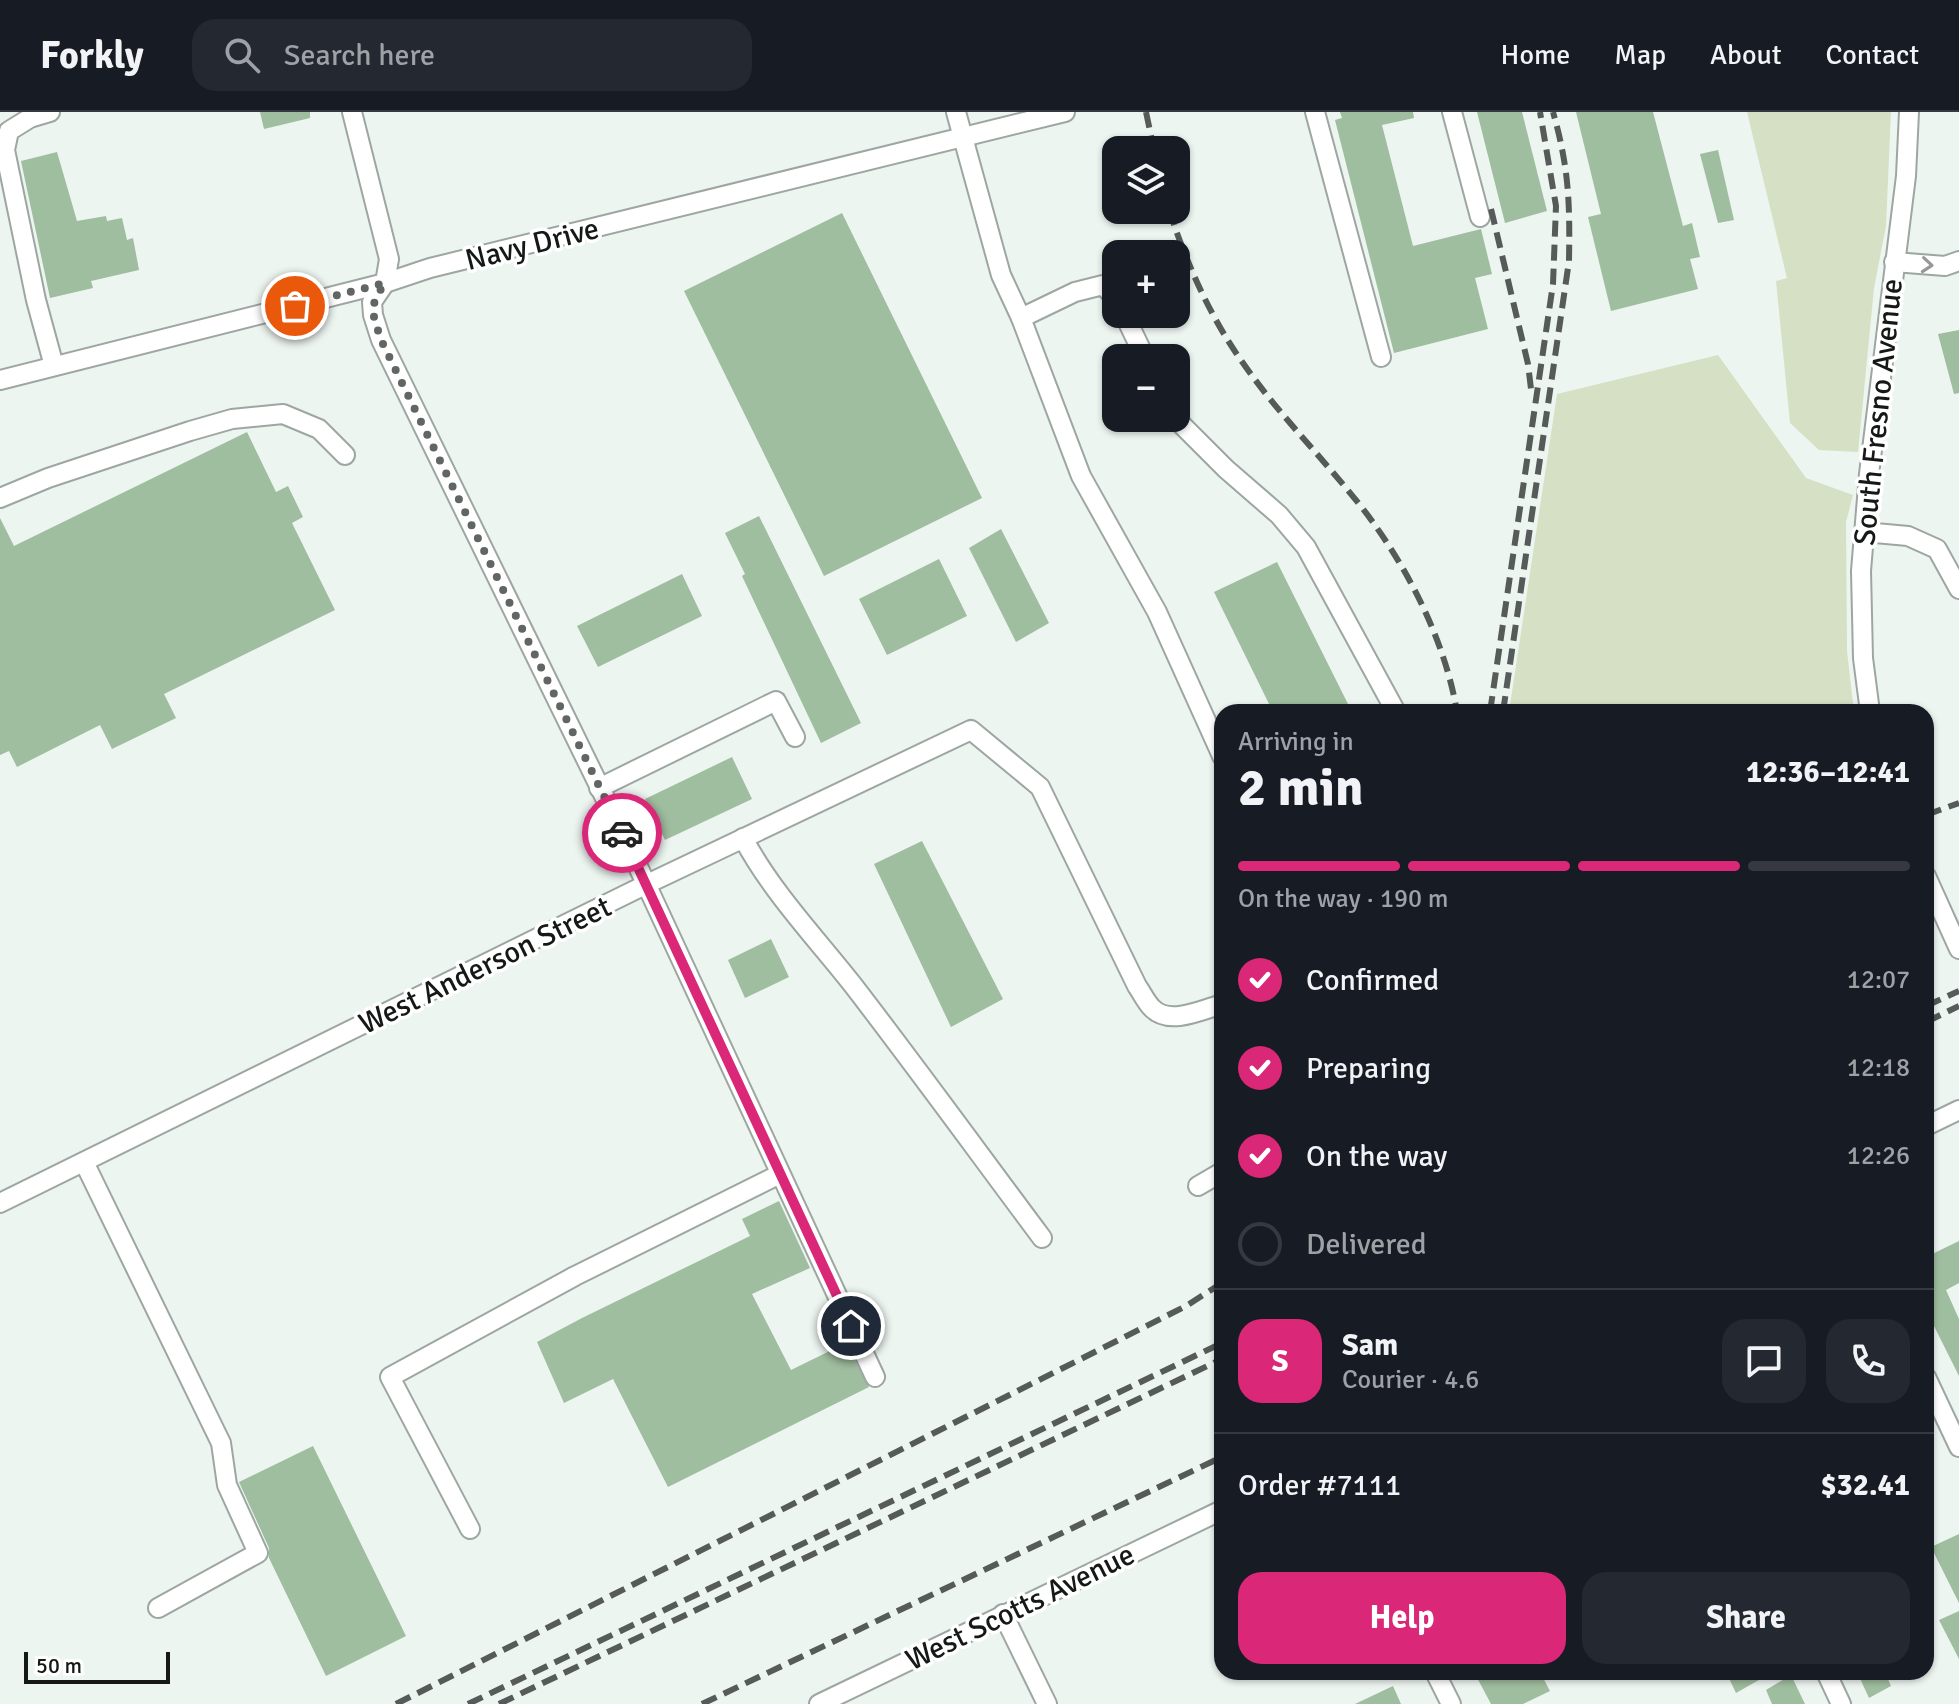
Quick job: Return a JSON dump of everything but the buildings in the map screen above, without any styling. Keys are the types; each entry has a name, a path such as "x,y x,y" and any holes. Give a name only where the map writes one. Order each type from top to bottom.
{"street":[{"path":"50,112 30,118 9,131 5,150 36,300 54,366"},
{"path":"352,112 389,259 385,283 372,302 381,340 599,788 875,1377"},
{"path":"956,112 1001,275 1021,318 1081,476 1157,612 1214,738"},
{"name":"Navy Drive","path":"0,380 385,283 430,268 1065,112"},
{"path":"1315,112 1381,357"},
{"path":"1452,112 1480,217"},
{"name":"South Fresno Avenue","path":"1869,704 1863,658 1861,571 1906,176 1909,112"},
{"path":"1894,262 1945,266 1959,261"},
{"path":"1021,318 1075,292 1102,285"},
{"path":"0,498 48,478 232,419 283,414 319,429 345,455"},
{"path":"1189,432 1279,515 1306,547 1392,704"},
{"path":"1864,532 1908,536 1937,549 1959,589"},
{"path":"599,788 776,701 795,737"},
{"name":"West Anderson Street","path":"0,1203 645,885 971,730 1040,787 1137,986 1152,1008 1162,1015 1181,1016 1214,1006"},
{"path":"743,838 786,905 855,988 1042,1238"},
{"path":"1934,894 1959,949"},
{"path":"1934,1122 1959,1110"},
{"path":"84,1162 221,1443 227,1485 258,1553 158,1608"},
{"path":"470,1529 390,1377 575,1276 780,1174"},
{"path":"1198,1186 1214,1177"},
{"path":"1934,1394 1959,1447"},
{"name":"West Scotts Avenue","path":"819,1704 1214,1514"},
{"path":"1003,1614 1047,1704"},
{"path":"1439,1680 1451,1704"},
{"path":"1830,1680 1841,1704"}],"green space":[{"path":"1747,112 1891,112 1886,226 1874,288 1858,452 1819,450 1790,423 1776,281 1787,278"},
{"path":"1718,355 1806,478 1853,495 1846,522 1847,651 1853,704 1510,704 1557,394"}],"railway":[{"path":"1146,112 1151,136"},
{"path":"1491,704 1553,284 1556,206 1540,112"},
{"path":"1504,704 1569,261 1567,186 1553,112"},
{"path":"1491,209 1528,364 1531,389"},
{"path":"1174,224 1200,290 1231,345 1271,401 1363,509 1395,555 1434,631 1455,704"},
{"path":"1934,812 1959,803"},
{"path":"1934,1002 1959,991"},
{"path":"1934,1018 1959,1006"},
{"path":"396,1704 1186,1306 1214,1288"},
{"path":"468,1704 1214,1347"},
{"path":"499,1704 1214,1363"},
{"path":"702,1704 1214,1461"}],"way so far":[{"path":"295,306 385,283 372,302 381,340 622,833"}],"route":[{"path":"622,833 851,1326"}]}
